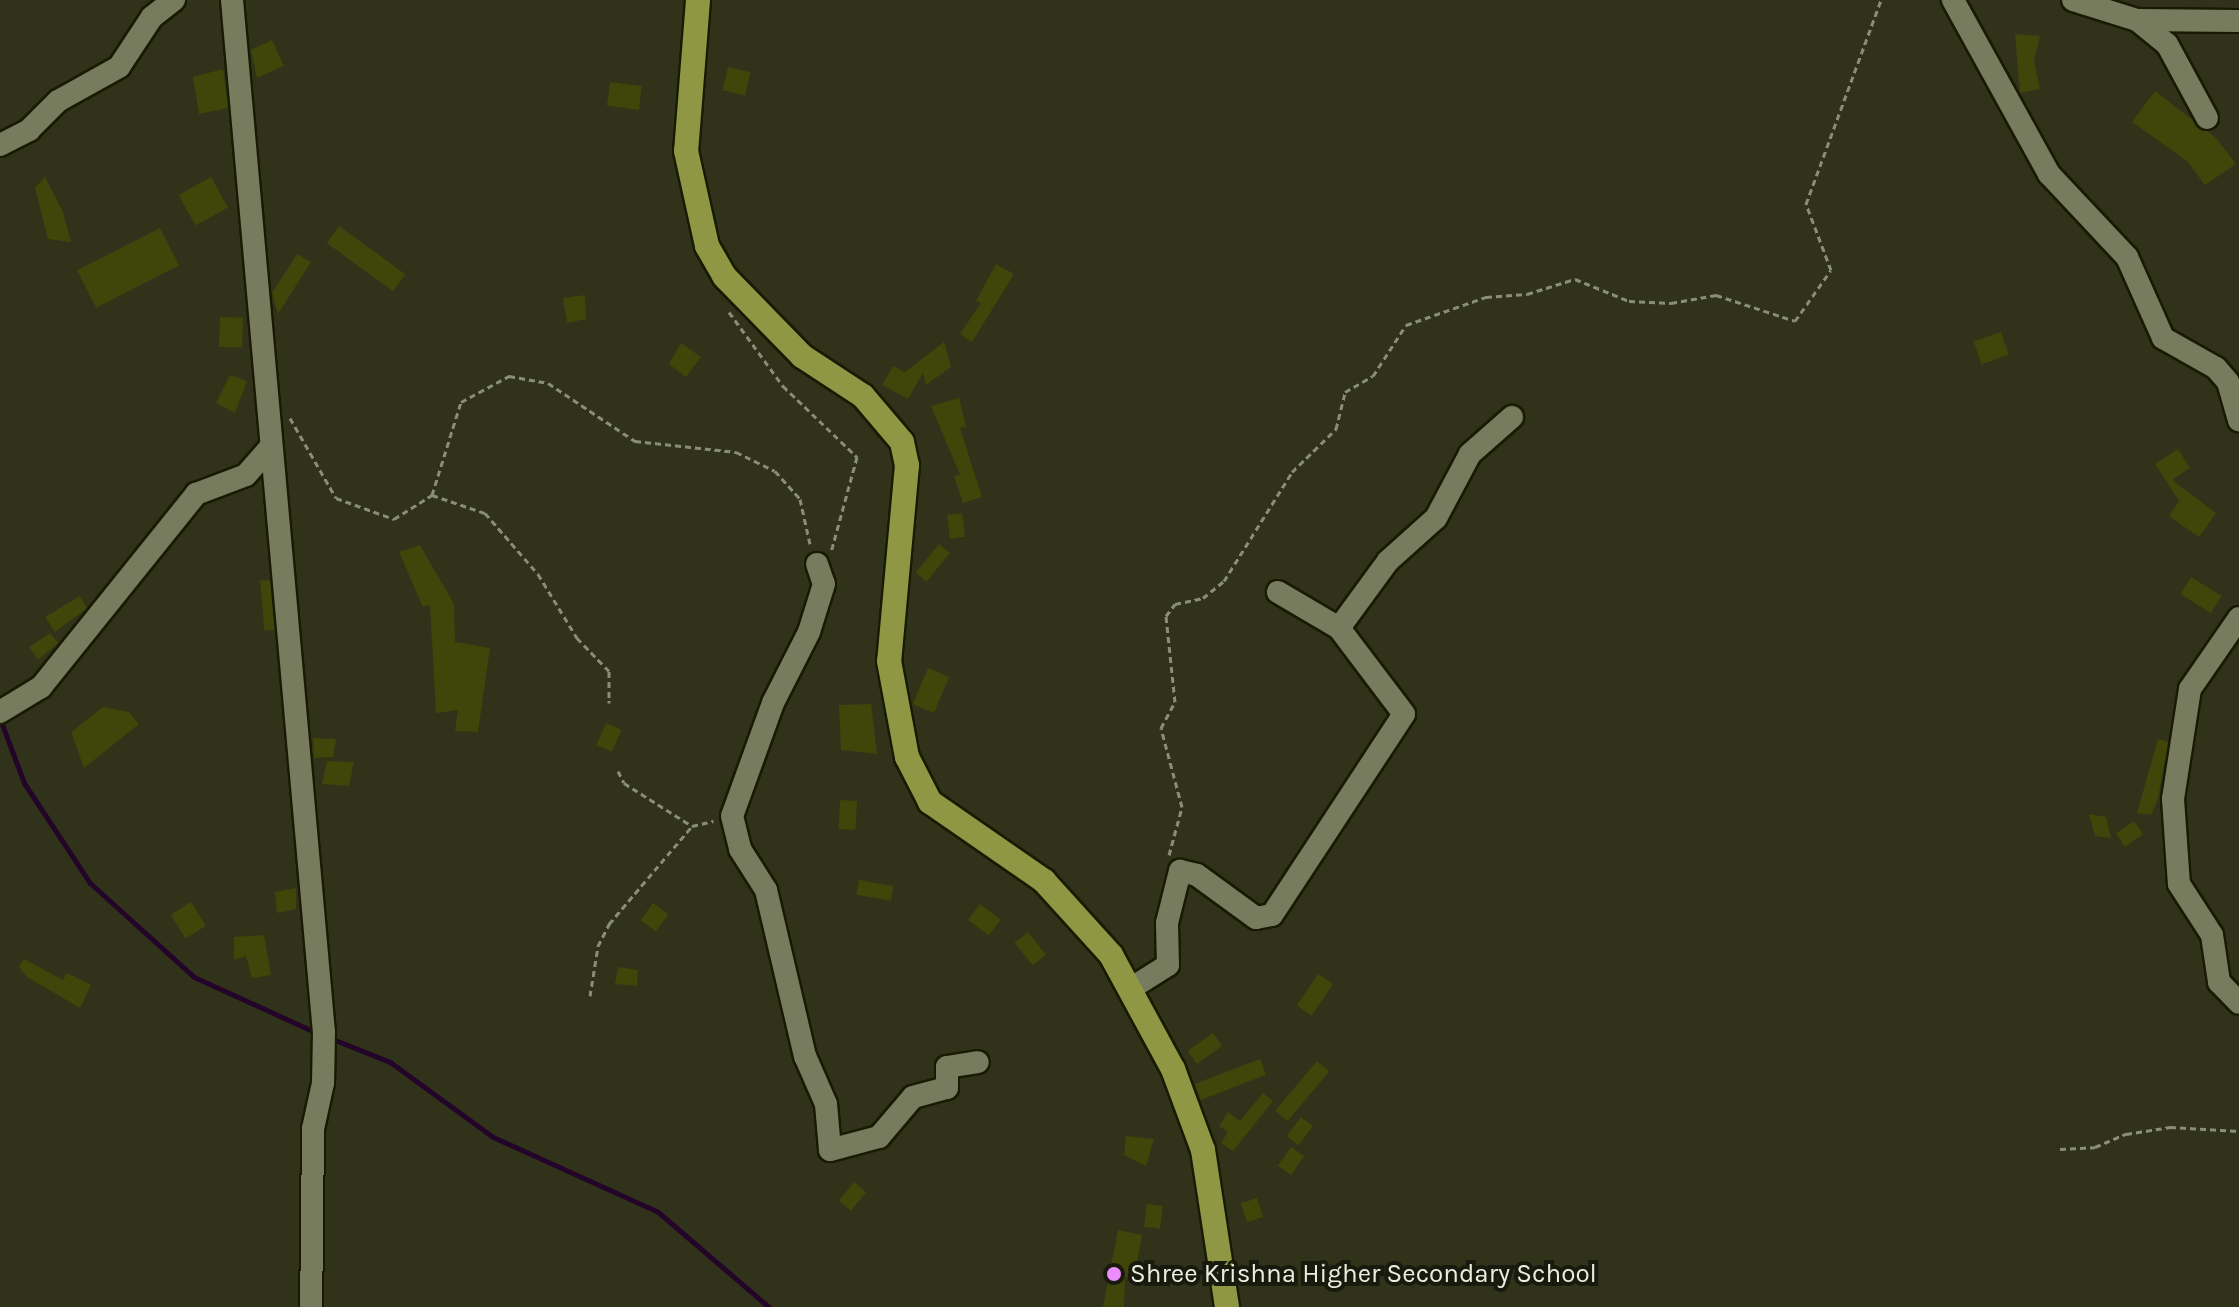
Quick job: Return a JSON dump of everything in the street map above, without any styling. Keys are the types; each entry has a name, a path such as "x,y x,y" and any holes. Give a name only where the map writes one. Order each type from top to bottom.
{"main road":[{"path":"698,0 686,151 707,246 724,276 802,356 863,396 902,442 907,465 889,661 907,757 930,802 1044,881 1111,955 1173,1069 1203,1150 1227,1307"}],"street":[{"path":"1,145 58,101 119,67 152,17 174,0"},
{"path":"232,0 268,413 268,450 324,1032 323,1083 313,1129 311,1307"},
{"path":"1953,0 2049,174 2127,257 2163,338 2228,382 2239,420"},
{"path":"2073,0 2137,20 2239,21"},
{"path":"2137,20 2167,44 2207,118"},
{"path":"1339,628 1388,561 1436,518 1470,454 1512,417"},
{"path":"0,712 41,687 196,494 246,475 268,450"},
{"path":"817,564 824,584 809,632 773,703 732,816 740,849 766,890 805,1056 826,1104 830,1150 879,1137 913,1097 947,1088 947,1067 978,1062"},
{"path":"1130,989 1168,965 1167,923 1180,871 1197,875 1256,918 1272,915 1404,714 1401,703 1339,628 1278,592"},
{"path":"2239,618 2190,689 2173,799 2179,884 2212,935 2219,982 2239,1003"}],"path":[{"path":"1180,871 1167,847 1182,807 1161,728 1175,702 1166,616 1175,604 1203,598 1224,581 1292,472 1336,429 1345,392 1373,376 1406,325 1486,297 1527,294 1575,279 1629,301 1671,303 1716,295 1795,321 1831,270 1806,204 1881,0"},
{"path":"268,413 293,419 336,498 394,519 432,495 461,402 509,376 548,383 635,441 736,452 775,471 800,499 817,564 830,553 857,457 783,386 723,301"},
{"path":"432,495 485,513 538,574 577,638 609,671 609,703"},
{"path":"618,771 624,783 692,826"},
{"path":"590,996 598,946 609,924 692,826 732,816"},
{"path":"2060,1149 2095,1147 2126,1134 2170,1127 2239,1131"}],"building":[{"path":"2015,34 2040,36 2034,61 2040,89 2020,93"},
{"path":"272,40 284,66 257,78 251,50"},
{"path":"728,67 750,72 745,96 723,90"},
{"path":"223,69 228,108 199,114 193,77"},
{"path":"610,82 642,86 639,110 607,106"},
{"path":"2155,91 2216,138 2236,164 2205,185 2187,161 2132,122"},
{"path":"45,177 63,212 71,242 48,239 35,188"},
{"path":"211,177 228,208 196,226 179,195"},
{"path":"339,226 405,274 393,291 327,243"},
{"path":"160,228 179,265 96,308 77,270"},
{"path":"297,254 311,262 278,314 272,293"},
{"path":"996,264 1014,274 972,342 960,334 981,303 976,301"},
{"path":"585,295 586,319 567,323 563,298"},
{"path":"220,317 243,318 242,348 219,347"},
{"path":"2001,332 2009,355 1981,364 1974,341"},
{"path":"944,342 951,367 926,385 923,373 908,399 882,385 893,366 905,372"},
{"path":"681,343 701,357 686,377 669,364"},
{"path":"230,375 247,381 235,413 216,403"},
{"path":"959,398 966,427 960,428 982,497 963,503 954,476 960,475 931,406"},
{"path":"2178,449 2190,468 2172,480 2216,513 2199,537 2169,516 2179,501 2155,464"},
{"path":"962,513 965,537 950,539 947,515"},
{"path":"939,544 950,553 927,582 916,573"},
{"path":"420,545 454,604 455,642 490,648 478,732 455,731 458,710 436,713 430,605 423,607 399,552"},
{"path":"2191,577 2222,596 2211,613 2180,594"},
{"path":"270,580 274,630 264,631 260,581"},
{"path":"80,596 87,608 55,632 45,617"},
{"path":"50,633 58,643 38,660 29,647"},
{"path":"928,668 949,677 934,713 913,704"},
{"path":"871,704 877,754 841,750 839,705"},
{"path":"103,707 129,712 139,724 84,768 71,732"},
{"path":"606,723 622,730 612,752 596,745"},
{"path":"313,738 336,739 333,757 314,758"},
{"path":"2158,739 2168,742 2158,799 2151,815 2137,813"},
{"path":"327,761 354,762 349,786 322,784"},
{"path":"840,800 857,801 855,830 838,829"},
{"path":"2089,814 2106,817 2111,838 2095,836"},
{"path":"2134,821 2143,834 2125,847 2116,834"},
{"path":"859,880 893,886 891,901 856,895"},
{"path":"296,888 296,909 277,913 275,892"},
{"path":"191,902 206,926 185,938 171,915"},
{"path":"653,903 668,914 656,931 641,920"},
{"path":"980,904 1001,920 989,936 968,920"},
{"path":"1028,932 1046,955 1032,965 1015,942"},
{"path":"264,935 271,975 252,978 246,956 234,960 234,937"},
{"path":"24,959 63,980 67,973 91,985 80,1008 27,977 19,967"},
{"path":"618,967 638,970 637,986 615,984"},
{"path":"1318,974 1333,984 1312,1016 1297,1006"},
{"path":"1213,1033 1222,1046 1197,1064 1188,1051"},
{"path":"1260,1059 1266,1075 1201,1100 1195,1084"},
{"path":"1317,1061 1329,1071 1287,1121 1275,1111"},
{"path":"1263,1093 1273,1101 1233,1151 1221,1143 1228,1132 1219,1126 1228,1112 1240,1121"},
{"path":"1301,1117 1313,1126 1299,1145 1287,1136"},
{"path":"1126,1136 1154,1139 1146,1166 1124,1155"},
{"path":"1291,1147 1304,1156 1291,1175 1278,1166"},
{"path":"854,1182 866,1192 851,1211 839,1200"},
{"path":"1257,1198 1263,1217 1247,1222 1241,1203"},
{"path":"1147,1204 1163,1206 1160,1229 1144,1227"},
{"path":"1118,1230 1142,1235 1134,1279 1125,1277 1124,1307 1103,1307"}],"waterway":[{"path":"0,719 24,783 90,883 194,977 317,1033"},
{"path":"330,1038 390,1062 493,1137 658,1212 769,1307"}],"place":[{"name":"Shree Krishna Higher Secondary School","path":"1114,1274"}]}
